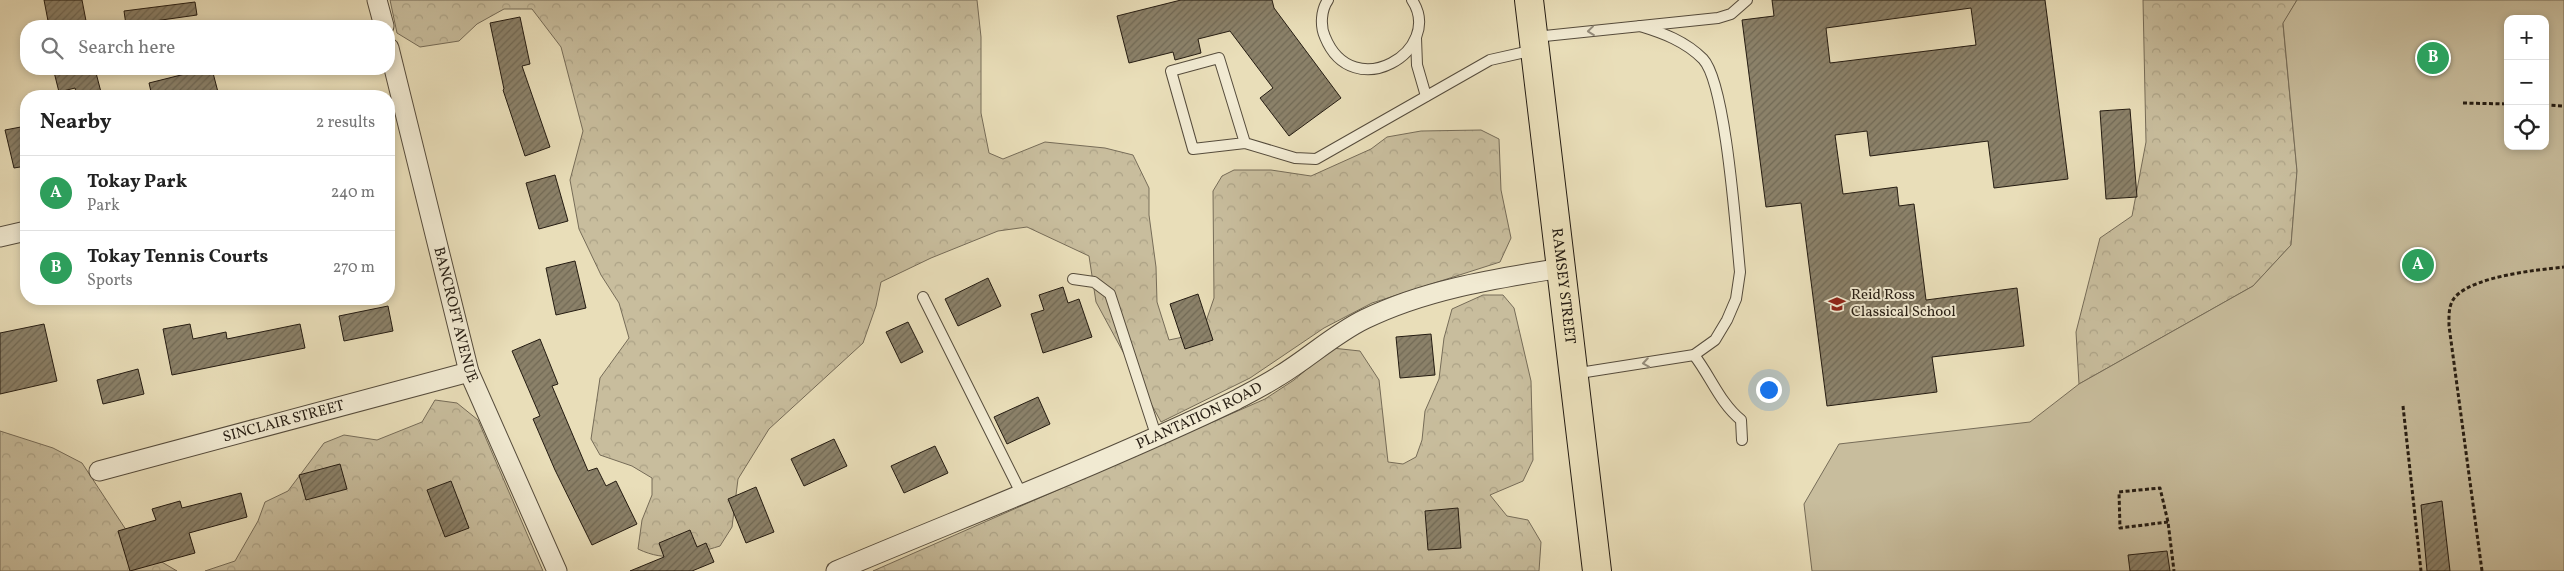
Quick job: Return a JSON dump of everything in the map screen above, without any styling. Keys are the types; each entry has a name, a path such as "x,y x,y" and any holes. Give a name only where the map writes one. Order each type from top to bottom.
{"main road":[{"name":"RAMSEY STREET","path":"1529,0 1597,571"}],"street":[{"path":"377,0 382,20"},
{"name":"BANCROFT AVENUE","path":"392,75 394,90"},
{"name":"BANCROFT AVENUE","path":"396,108 469,372 557,571"},
{"path":"0,237 20,232"},
{"name":"PLANTATION ROAD","path":"839,570 1235,400 1279,376 1331,338 1364,319 1399,304 1485,280 1561,268"},
{"name":"SINCLAIR STREET","path":"99,471 469,372"}],"lane":[{"path":"1328,0 1322,18 1323,34 1335,54 1354,67 1369,70 1384,67 1398,60 1409,49 1416,35"},
{"path":"1412,0 1418,19 1416,35 1417,65 1426,96"},
{"path":"1245,143 1219,58 1171,70 1193,149 1245,143 1294,158 1316,159 1490,60 1534,44 1640,26 1718,18 1731,14 1747,0"},
{"path":"1573,374 1694,355 1716,340 1736,299 1740,272 1720,103 1704,61 1673,37 1640,26"},
{"path":"1073,279 1094,282 1110,294 1156,435"},
{"path":"923,297 1021,493"},
{"path":"1694,355 1708,372 1727,409 1741,420 1742,440"}],"path":[{"path":"2463,103 2504,104"},
{"path":"2549,105 2564,106"},
{"path":"2482,571 2450,326 2450,308 2455,297 2472,286 2543,269 2564,268"},
{"path":"2403,406 2421,571"},
{"path":"2168,522 2120,528 2119,492 2160,488 2168,522 2174,571"}],"green space":[{"path":"390,0 977,0 981,37 981,113 989,153 1003,159 1045,142 1105,148 1133,155 1149,188 1149,215 1156,267 1157,302 1169,340 1202,333 1214,298 1213,191 1222,176 1234,170 1271,170 1311,176 1371,149 1387,137 1421,131 1481,130 1499,139 1501,190 1511,238 1500,262 1372,303 1324,328 1250,378 1161,422 1096,302 1089,256 1027,227 998,231 931,258 881,282 876,306 863,343 769,429 738,479 732,527 720,546 689,555 659,556 638,549 642,520 652,495 652,478 632,466 600,455 591,439 600,378 629,338 619,303 601,275 579,229 570,180 583,131 561,47 532,9 504,9 477,24 459,41 420,47 397,33"},
{"path":"2143,0 2297,0 2283,24 2297,171 2291,245 2253,286 2079,384 2076,332 2100,238 2132,216 2146,142"},
{"path":"2297,0 2564,0 2564,571 1812,571 1804,504 1839,444 2030,422 2079,384 2253,286 2291,245 2297,171 2283,23"},
{"path":"1483,295 1503,295 1514,308 1531,381 1533,460 1523,481 1490,495 1507,516 1528,520 1541,542 1539,571 873,571 1265,399 1294,380 1332,348 1360,351 1379,380 1388,462 1403,464 1416,457 1422,440 1425,411 1439,379 1444,338 1452,309"},
{"path":"435,400 457,403 478,420 543,571 205,571 235,561 258,521 265,502 288,491 324,443 344,435 377,440 422,422"},
{"path":"0,431 53,448 82,463 138,548 177,571 0,571"}],"building":[{"path":"44,0 82,0 86,20 48,20"},
{"path":"1181,0 1272,0 1274,8 1341,98 1289,136 1260,98 1273,88 1230,31 1198,39 1201,53 1175,60 1173,52 1129,63 1117,16"},
{"path":"1772,0 2045,0 2068,179 1994,188 1988,141 1870,156 1867,131 1835,135 1843,194 1897,187 1899,206 1914,204 1926,300 2017,288 2024,346 1932,357 1937,392 1827,406 1801,203 1766,207 1742,20 1774,16","holes":["1971,8 1976,45 1830,63 1826,28"]},
{"path":"195,2 197,15 162,20 125,20 124,11"},
{"path":"520,17 530,64 522,66 550,147 525,156 503,90 490,23"},
{"path":"55,75 97,75 100,90 76,90 75,88 58,90"},
{"path":"181,75 214,75 217,90 151,90 149,83"},
{"path":"2130,109 2137,197 2106,199 2100,111"},
{"path":"20,127 20,167 14,168 5,130"},
{"path":"555,175 568,221 539,229 526,183"},
{"path":"575,261 586,308 556,315 546,268"},
{"path":"988,278 1001,306 958,326 945,299"},
{"path":"1063,287 1068,303 1079,299 1092,337 1043,353 1031,314 1044,310 1039,295"},
{"path":"1198,294 1213,340 1185,349 1170,304"},
{"path":"388,306 393,331 344,341 339,316"},
{"path":"908,322 923,352 901,363 886,332"},
{"path":"44,324 57,381 0,394 0,333"},
{"path":"190,324 193,339 226,332 227,339 300,324 305,348 172,375 163,329"},
{"path":"1431,334 1435,375 1400,378 1396,337"},
{"path":"540,339 558,384 552,386 588,471 597,468 606,486 616,481 637,524 592,545 555,470 533,419 540,416 512,351"},
{"path":"138,369 144,394 103,404 97,380"},
{"path":"1038,397 1050,424 1007,444 994,417"},
{"path":"834,439 847,466 804,486 791,459"},
{"path":"935,446 948,473 904,493 891,466"},
{"path":"340,464 347,489 306,500 299,475"},
{"path":"451,481 469,528 445,537 427,490"},
{"path":"756,487 774,532 746,543 728,499"},
{"path":"241,493 247,517 189,533 195,553 130,571 118,531 156,520 152,509 180,501 182,508"},
{"path":"2442,501 2450,571 2427,571 2421,505"},
{"path":"1458,508 1461,548 1428,550 1425,511"},
{"path":"690,530 697,547 706,543 714,562 692,571 630,571 664,557 659,543"},
{"path":"2167,551 2170,571 2130,571 2128,555"}],"place":[{"name":"Tokay Tennis Courts","path":"2433,58"},
{"name":"Tokay Park","path":"2418,265"},
{"name":"Reid Ross Classical School","path":"1837,304"}]}
